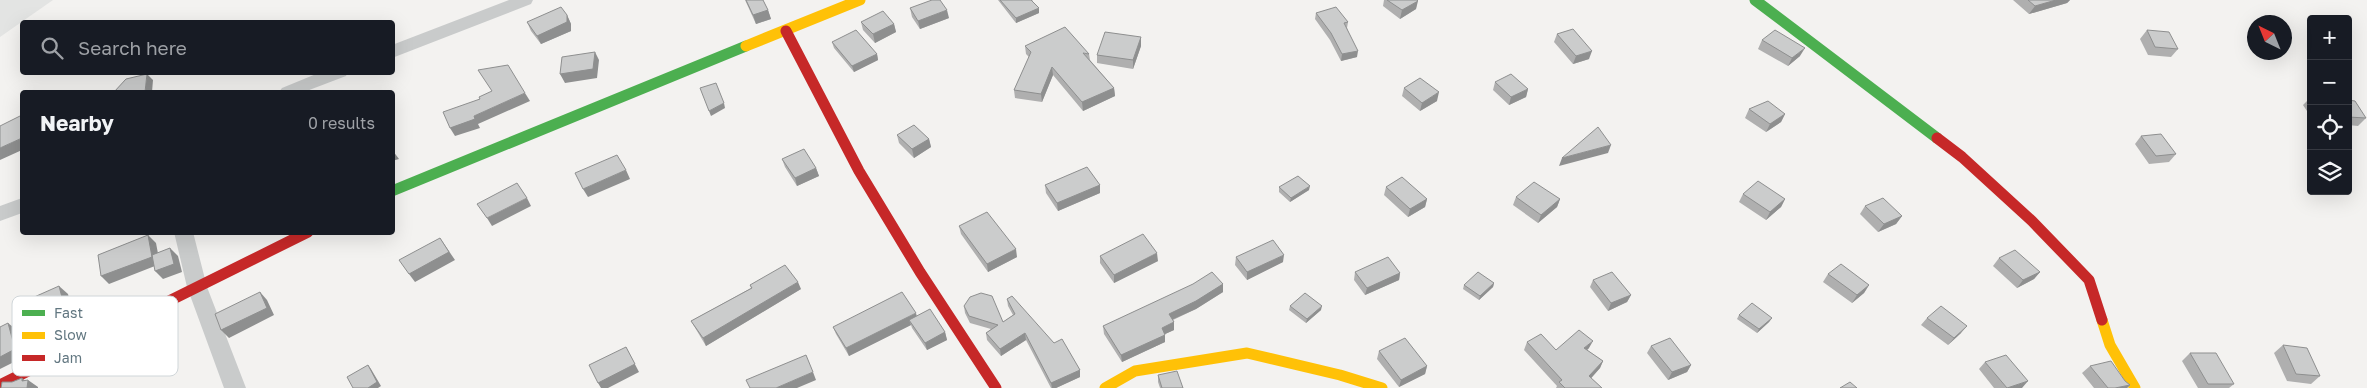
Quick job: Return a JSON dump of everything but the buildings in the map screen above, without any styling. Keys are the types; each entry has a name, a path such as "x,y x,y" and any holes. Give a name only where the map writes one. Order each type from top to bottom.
{"street":[{"path":"395,51 524,0"},
{"path":"395,190 860,0"},
{"path":"1755,0 1962,157 2032,221 2090,280 2110,346 2135,388"},
{"path":"786,31 859,172 920,272 996,388"},
{"path":"293,90 332,75"},
{"path":"0,214 20,206"},
{"path":"184,235 197,287 235,388"},
{"path":"178,296 302,235"},
{"path":"1105,388 1135,371 1247,353 1337,382 1382,388"},
{"path":"0,385 18,376"}],"shaded area":[{"path":"0,0 53,0 24,20 20,20 20,23 0,37"}],"traffic: fast":[{"path":"1755,0 1937,138"},
{"path":"395,190 746,46"}],"traffic: slow":[{"path":"746,46 860,0"},
{"path":"2102,320 2110,345 2135,388"},
{"path":"1105,388 1135,371 1247,353 1340,375 1382,388"}],"traffic: jam":[{"path":"786,31 859,171 920,272 996,388"},
{"path":"1937,138 1962,157 2032,221 2089,280 2102,320"},
{"path":"178,297 302,235"},
{"path":"0,385 18,376"}]}
